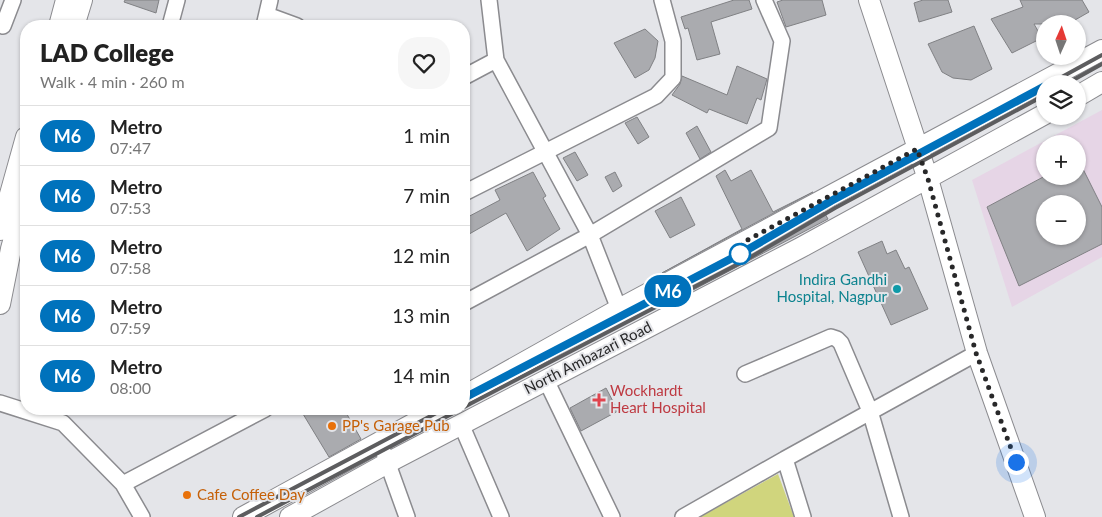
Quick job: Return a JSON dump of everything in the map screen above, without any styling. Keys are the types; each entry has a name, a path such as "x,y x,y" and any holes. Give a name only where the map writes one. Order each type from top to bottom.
{"main road":[{"path":"61,20 66,0"},
{"path":"76,20 82,0"},
{"path":"869,0 928,179 976,353 1035,517"},
{"name":"North Ambazari Road","path":"470,393 619,309 1102,50"},
{"path":"1086,91 1102,82"},
{"name":"North Ambazari Road","path":"290,517 389,462 928,179 1036,119"},
{"path":"0,230 20,158"},
{"path":"0,304 6,248 20,210"},
{"path":"243,517 429,415"}],"street":[{"path":"4,26 13,0"},
{"path":"172,20 177,0"},
{"path":"489,0 496,60 590,235 619,309"},
{"path":"470,190 545,150 656,96 673,78 673,41 662,0"},
{"path":"470,299 590,235 769,128 782,41 764,0"},
{"path":"267,14 282,20"},
{"path":"470,75 496,60"},
{"path":"0,188 6,207"},
{"path":"745,374 831,337 837,338 841,343 870,411 901,517"},
{"path":"683,517 976,353"},
{"path":"546,380 612,517"},
{"path":"0,403 20,407"},
{"path":"123,484 254,415"},
{"path":"66,416 123,484 142,517"},
{"path":"462,424 495,515"},
{"path":"379,442 389,462 407,517"},
{"path":"785,459 803,517"}],"shaded area":[{"path":"1102,110 1102,257 1012,307 972,180 1036,146 1036,185 1086,185 1086,135 1056,135 1074,125 1086,125 1086,119"}],"green space":[{"path":"778,474 794,517 700,517"}],"building":[{"path":"125,0 159,0 156,13 124,2"},
{"path":"734,0 749,0 752,9 711,22 720,54 697,60 688,28 685,29 681,17"},
{"path":"783,0 822,0 826,15 786,27 777,2"},
{"path":"923,0 948,0 952,12 919,22 914,3"},
{"path":"1020,0 1082,0 1089,12 1084,15 1036,15 1036,24 1034,24 1036,28 1036,41 1012,53 991,19 1023,7"},
{"path":"974,26 992,69 971,80 953,78 942,72 928,44"},
{"path":"645,29 658,41 655,58 649,70 635,78 614,43"},
{"path":"737,66 767,79 761,100 757,98 747,124 709,109 707,113 672,95 680,84 682,76 727,95"},
{"path":"637,117 649,137 638,144 625,123"},
{"path":"697,126 711,152 700,159 686,133"},
{"path":"575,152 588,175 577,181 563,158"},
{"path":"725,170 731,181 751,170 773,212 813,192 662,273 742,229 716,176"},
{"path":"533,172 546,196 543,198 560,229 527,251 506,213 470,234 470,216 500,200 495,190"},
{"path":"615,172 622,186 613,192 605,177"},
{"path":"1086,175 1102,207 1102,244 1019,286 987,207 1036,181 1036,185 1086,185"},
{"path":"681,197 695,225 670,238 655,211"},
{"path":"824,212 828,219 676,299 673,293"},
{"name":"Indira Gandhi Hospital, Nagpur","path":"882,241 887,254 896,250 905,269 909,267 928,309 891,325 858,252"},
{"name":"Wockhardt Heart Hospital","path":"606,388 618,411 581,431 570,408"},
{"name":"PP's Garage Pub","path":"304,415 347,415 361,439 329,457"}],"railway":[{"path":"1065,75 1102,55"},
{"path":"1082,75 1102,64"},
{"path":"470,395 740,254 831,201 1036,91"},
{"path":"470,404 744,261 835,208 1036,100"},
{"path":"239,517 433,415"},
{"path":"257,517 450,415"}],"metro line":[{"name":"M6","path":"470,395 614,318 740,254 831,201 1036,91"}],"place":[{"name":"Indira Gandhi Hospital, Nagpur","path":"897,289"},
{"name":"Wockhardt Heart Hospital","path":"599,400"},
{"name":"PP's Garage Pub","path":"332,426"},
{"name":"Cafe Coffee Day","path":"187,495"}],"route":[{"path":"740,254 742,243 917,149 928,179 976,353 1016,462"}]}
